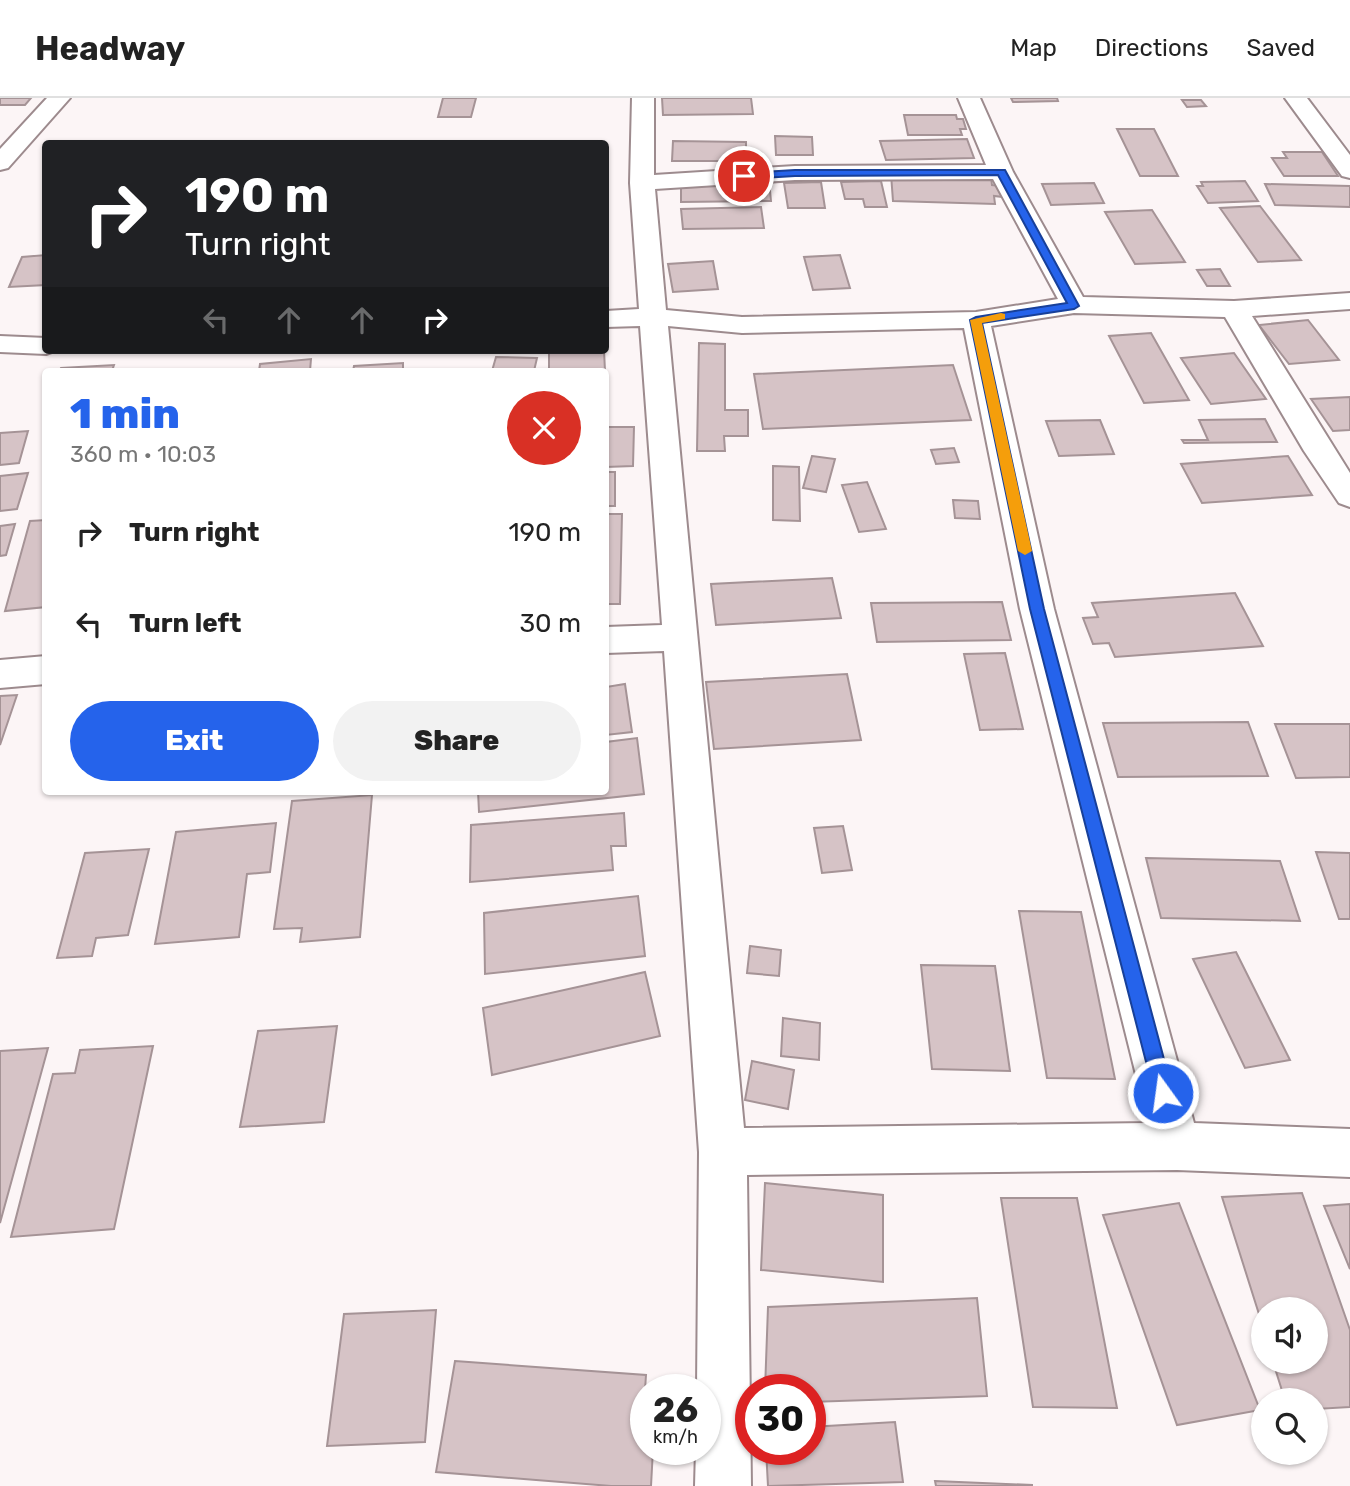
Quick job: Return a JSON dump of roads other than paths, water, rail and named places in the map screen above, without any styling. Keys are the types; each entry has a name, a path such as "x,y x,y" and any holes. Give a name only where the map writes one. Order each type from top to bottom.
{"street":[{"path":"0,163 59,98"},
{"path":"643,98 642,183 723,1152 723,1486"},
{"path":"969,98 1002,172 1074,306"},
{"path":"1296,98 1350,171"},
{"path":"642,183 795,173 1002,172"},
{"path":"609,319 654,317 742,325 976,320 1074,306 1234,309 1350,301"},
{"path":"1234,309 1319,451 1350,496"},
{"path":"976,320 1037,609 1177,1146"},
{"path":"0,345 42,346"},
{"path":"609,640 678,638"},
{"path":"0,674 42,670"},
{"path":"723,1152 1177,1146 1350,1153"}]}
